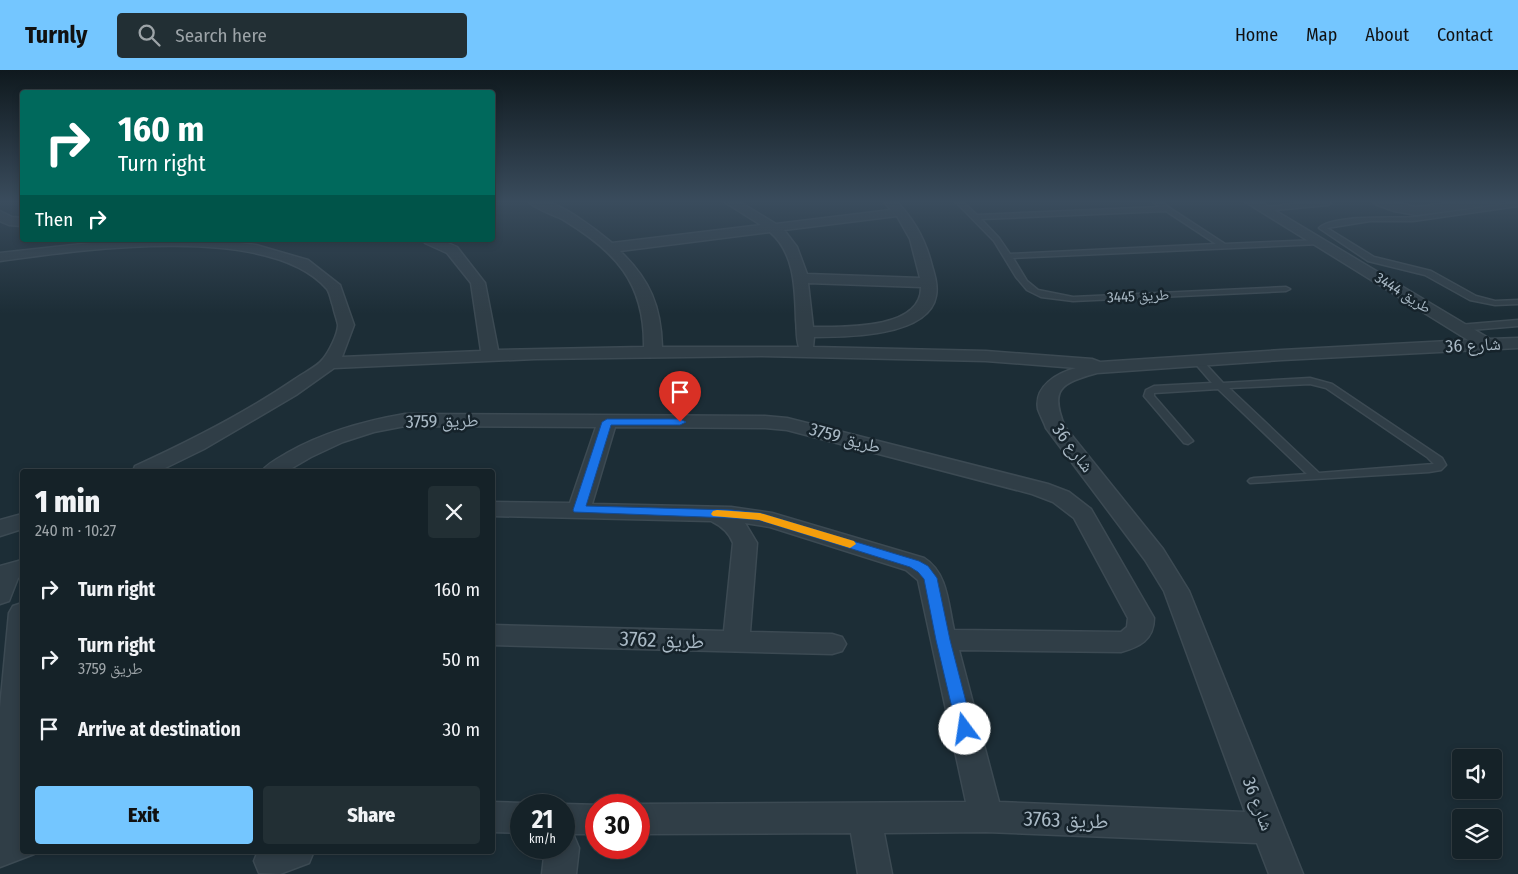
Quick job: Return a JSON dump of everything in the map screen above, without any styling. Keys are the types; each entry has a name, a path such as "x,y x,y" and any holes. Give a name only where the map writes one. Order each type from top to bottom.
{"street":[{"path":"597,239 629,268 644,292 653,320 652,352"},
{"path":"608,248 682,239"},
{"path":"784,239 792,249 800,278 807,352"},
{"path":"805,332 857,332 883,328 905,321 920,312 928,301 928,283 919,244 916,239"},
{"name":"طريق 3444","path":"1314,239 1486,344"},
{"path":"0,257 124,242"},
{"path":"147,469 205,440 290,391 330,363 346,326 342,297 322,274 288,257 243,246 201,242"},
{"path":"434,242 452,250 478,283 490,356"},
{"path":"800,278 928,283"},
{"name":"شارع 36","path":"1286,874 1184,610 1167,573 1051,418 1048,395 1057,383 1085,371 1117,366 1518,343"},
{"path":"330,363 490,356 652,352 807,352 986,356 1117,366"},
{"name":"طريق 3759","path":"276,469 317,444 353,431 388,422 422,419 765,422 786,424 1051,493 1070,503 1083,514 1141,618 1141,626 1138,632 1128,640 1121,642 943,640"},
{"path":"579,510 607,422"},
{"path":"495,509 760,516 915,564 923,569 930,578 986,817"},
{"path":"714,514 732,522 742,535 745,543 736,642"},
{"path":"0,528 20,522"},
{"path":"745,543 760,530 784,524"},
{"path":"0,595 8,572 20,569"},
{"name":"طريق 3762","path":"495,636 832,644"},
{"path":"0,841 8,793 20,639"},
{"path":"495,817 510,818"},
{"name":"طريق 3763","path":"650,819 986,817 1267,828"},
{"path":"865,819 874,874"},
{"path":"0,851 20,844"},
{"path":"559,874 563,859"}],"lane":[{"name":"طريق 3445","path":"994,239 1009,256 1026,285 1035,291 1057,297 1073,299 1286,289"},
{"path":"1212,239 1225,247"},
{"path":"1339,239 1376,261 1428,273 1473,298 1484,301 1518,302"},
{"path":"1009,256 1320,242"},
{"path":"1459,328 1518,324"},
{"path":"1198,361 1221,386 1316,476"},
{"path":"1188,441 1148,396 1149,392 1154,389 1310,381 1329,386 1432,455 1438,460 1440,465 1437,468 1429,469 1254,480"}],"slow traffic":[{"path":"717,514 760,516 850,544"}],"route":[{"path":"680,422 607,422 579,510 760,516 915,564 928,573 930,578 965,729"}]}
